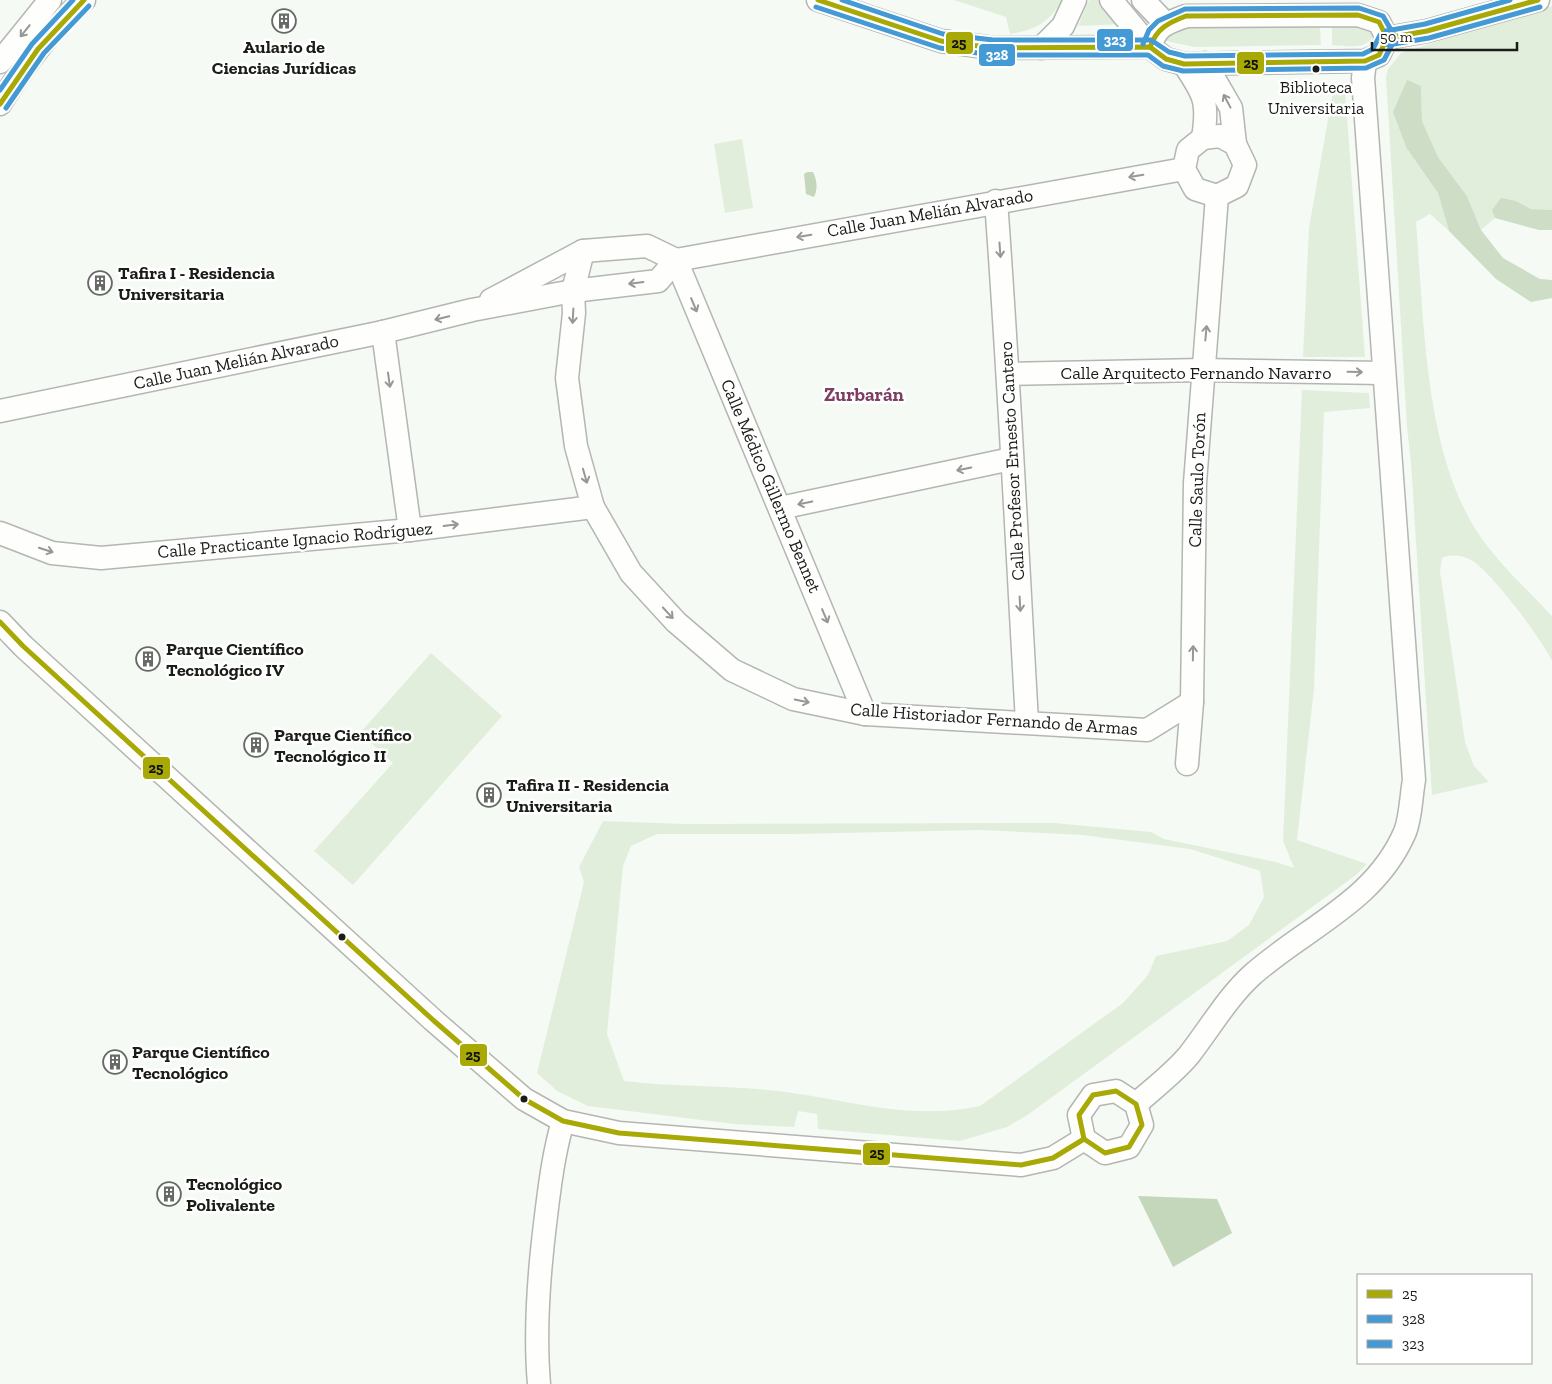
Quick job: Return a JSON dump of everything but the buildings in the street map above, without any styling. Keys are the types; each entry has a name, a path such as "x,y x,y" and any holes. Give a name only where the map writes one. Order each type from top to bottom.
{"street":[{"path":"0,62 50,0"},
{"path":"0,104 16,79 71,11 84,0"},
{"path":"818,0 941,40 993,48 1150,47"},
{"path":"1041,48 1063,26 1075,0"},
{"path":"1111,0 1150,47 1166,59 1195,64 1365,61 1378,55 1387,38"},
{"path":"1143,0 1166,24"},
{"path":"1387,38 1428,31 1538,0"},
{"path":"1150,47 1154,32 1166,24 1186,16 1358,15 1378,22 1387,38"},
{"path":"1136,1104 1169,1076 1188,1056 1228,1001 1253,975 1364,892 1390,861 1406,830 1414,780 1383,373 1372,177 1363,78 1365,61"},
{"path":"1195,64 1207,113 1203,138"},
{"path":"1195,64 1230,108 1235,144 1245,164 1237,186 1217,196 1195,189 1184,168 1188,150 1203,138 1220,136 1235,144"},
{"name":"Calle Juan Melián Alvarado","path":"472,310 583,251 647,246 676,260 1184,168"},
{"name":"Calle Saulo Torón","path":"1187,764 1192,702 1195,483 1202,370 1217,196"},
{"name":"Calle Profesor Ernesto Cantero","path":"996,201 1009,374 1011,459 1027,722"},
{"name":"Calle Historiador Fernando de Armas","path":"583,251 573,292 574,313 567,378 576,446 594,507 630,573 676,622 732,670 793,699 865,714 1147,730 1192,702"},
{"name":"Calle Juan Melián Alvarado","path":"0,411 383,332 472,310 573,292 658,281 676,260"},
{"name":"Calle Médico Gillermo Bennet","path":"676,260 865,714"},
{"path":"383,332 410,530"},
{"name":"Calle Arquitecto Fernando Navarro","path":"1009,374 1202,370 1383,373"},
{"path":"780,508 1011,459"},
{"name":"Calle Practicante Ignacio Rodríguez","path":"0,534 52,552 101,558 410,530 594,507"},
{"path":"0,622 23,646 433,1020 524,1099 563,1121 619,1132 1020,1165 1053,1158 1084,1138"},
{"path":"0,630 23,646"},
{"path":"1116,1091 1136,1104 1142,1125 1129,1147 1105,1153 1084,1138 1079,1115 1093,1096 1116,1091"},
{"path":"539,1384 536,1357 539,1270 555,1149 563,1121"}],"shaded area":[{"path":"954,0 1063,0 1052,15 1041,24 1010,34 1006,17"},
{"path":"1089,0 1102,0 1125,24 1078,26"},
{"path":"1552,6 1552,210 1531,209 1516,201 1492,210 1495,218 1481,230 1467,196 1438,157 1422,121 1421,86 1408,151 1438,193 1449,231 1430,214 1416,222 1429,378 1445,456 1457,492 1481,537 1500,561 1552,616 1552,661 1539,639 1518,611 1478,565 1470,559 1460,556 1446,556 1442,558 1440,571 1465,742 1474,766 1489,782 1432,795 1386,77 1388,69 1401,53"},
{"path":"1355,24 1372,30 1373,37 1360,46 1332,45 1332,25"},
{"path":"1320,26 1321,45 1195,47 1166,41 1164,38 1167,34 1186,28"},
{"path":"1407,80 1421,86 1422,121 1438,157 1467,196 1481,230 1503,258 1540,279 1552,280 1552,298 1531,302 1496,279 1449,231 1438,193 1407,149 1393,112"},
{"path":"1345,90 1365,357 1303,357 1309,228 1333,91"},
{"path":"742,139 753,208 725,213 714,144"},
{"path":"813,172 815,178 816,188 814,197 806,194 804,174"},
{"path":"1501,198 1516,201 1531,209 1552,210 1552,230 1539,230 1495,218 1492,210"},
{"path":"1302,390 1369,393 1370,408 1324,412 1314,689 1297,840 1367,864 1356,875 1029,1114 1007,1127 960,1141 818,1129 817,1114 798,1111 794,1127 734,1124 588,1106 557,1091 537,1073 584,882 579,867 603,821 683,824 1054,823 1151,832 1164,839 1276,862 1294,868 1283,841","holes":["981,830 1083,835 1190,849 1260,871 1264,897 1249,925 1227,941 1156,956 1148,975 1123,1003 980,1106 952,1110 899,1110 768,1090 624,1081 607,1034 623,866 631,846 657,834 794,834"]},
{"path":"431,653 502,716 353,885 314,851 393,763 360,733"},
{"path":"1138,1196 1217,1199 1232,1233 1173,1267"}],"transit line":[{"name":"323","path":"0,90 32,44 73,0"},
{"name":"25","path":"0,104 38,49 84,0"},
{"name":"25","path":"818,0 941,41 993,48 1150,47 1166,59 1184,64 1365,61 1379,55 1387,38"},
{"name":"323","path":"842,0 943,34 993,40 1151,40 1169,52 1185,56 1363,54 1373,49 1380,35"},
{"name":"323","path":"1386,31 1425,24 1510,0"},
{"name":"25","path":"1387,38 1427,31 1538,0"},
{"name":"328","path":"6,108 44,53 89,6"},
{"name":"328","path":"816,7 940,48 993,55 1148,55 1163,66 1183,71 1366,68 1384,60 1394,41"},
{"name":"328","path":"1388,45 1429,38 1540,7"},
{"name":"323","path":"1143,44 1149,30 1158,21 1185,9 1359,8 1383,16 1394,35"},
{"name":"25","path":"1150,47 1156,35 1164,27 1186,16 1358,15 1379,22 1387,38"},
{"name":"25","path":"0,622 23,646 433,1020 524,1099 563,1121 619,1133 1021,1165 1053,1158 1084,1139"},
{"name":"25","path":"1116,1091 1136,1104 1142,1125 1129,1147 1105,1153 1084,1139 1079,1115 1093,1095 1116,1091"}],"place":[{"name":"Aulario de Ciencias Jurídicas","path":"284,21"},
{"name":"Biblioteca Universitaria","path":"1316,69"},
{"name":"Tafira I - Residencia Universitaria","path":"100,283"},
{"name":"Parque Científico Tecnológico IV","path":"148,659"},
{"name":"Parque Científico Tecnológico II","path":"256,745"},
{"name":"Tafira II - Residencia Universitaria","path":"489,795"},
{"name":"Parque Científico Tecnológico","path":"115,1062"},
{"name":"Tecnológico Polivalente","path":"169,1194"}],"district":[{"name":"Zurbarán","path":"864,394"}]}
